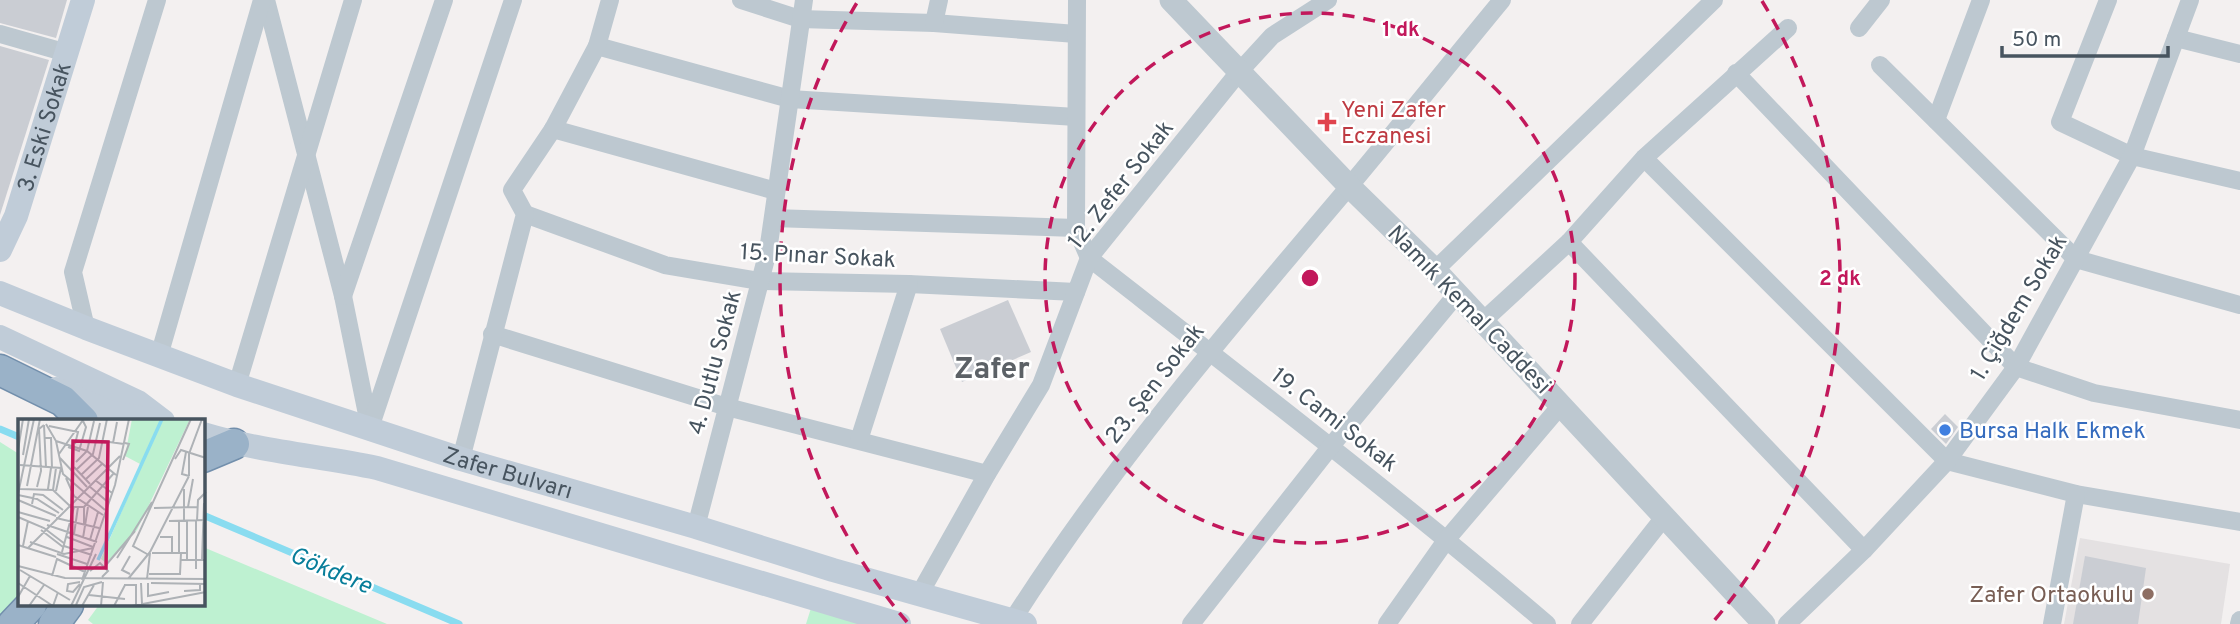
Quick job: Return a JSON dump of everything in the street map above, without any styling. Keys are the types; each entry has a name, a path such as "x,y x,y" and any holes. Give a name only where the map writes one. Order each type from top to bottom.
{"highway":[{"path":"0,368 47,392 78,415"},
{"path":"13,624 30,606"}],"main road":[{"name":"3. Eski Sokak","path":"0,250 16,216 83,0"},
{"name":"Zafer Bulvarı","path":"0,293 237,386 461,459 1018,622"},
{"path":"0,337 138,402 160,419"},
{"path":"0,368 108,412 145,419"},
{"name":"Zafer Bulvarı","path":"212,447 333,459 377,468 899,624"}],"street":[{"path":"86,328 73,272 157,0"},
{"path":"264,0 343,296 370,428"},
{"path":"159,356 264,0"},
{"path":"237,386 353,0"},
{"path":"343,296 444,0"},
{"path":"370,428 513,0"},
{"path":"461,459 525,214 513,190 553,129 597,46 610,0"},
{"path":"741,0 800,19 934,23 1076,34"},
{"name":"4. Dutlu Sokak","path":"696,527 760,281 773,218 804,0"},
{"path":"934,23 939,0"},
{"path":"1077,0 1076,228 1089,258"},
{"name":"Namık Kemal Caddesi","path":"1171,0 1349,186 1435,270 1764,624"},
{"name":"12. Zefer Sokak","path":"919,595 1041,385 1089,258 1239,72 1272,36 1303,6 1328,0"},
{"name":"23. Şen Sokak","path":"1018,622 1059,547 1208,351 1349,186 1502,0"},
{"path":"1435,270 1714,0"},
{"path":"1859,28 1881,0"},
{"path":"1936,120 1981,0"},
{"path":"2108,0 2060,122 2132,156 2240,181"},
{"name":"1. Çiğdem Sokak","path":"1787,624 1864,550 1947,461 2016,366 2132,156 2190,0"},
{"path":"1483,321 1569,242 1644,158 1788,28"},
{"path":"0,34 67,54"},
{"path":"2176,38 2240,54"},
{"path":"597,46 790,99 1076,117"},
{"path":"1880,65 2076,260 2240,305"},
{"path":"1736,73 2016,366 2094,393 2240,420"},
{"path":"553,129 776,191"},
{"path":"1644,158 1947,461 2076,494 2240,522"},
{"name":"15. Pınar Sokak","path":"525,214 664,265 760,281 909,284 1076,292"},
{"path":"773,218 1076,228"},
{"path":"1569,242 1864,550"},
{"name":"19. Cami Sokak","path":"1089,258 1331,446 1547,624"},
{"path":"859,440 909,284"},
{"path":"1191,624 1331,446 1457,294"},
{"path":"492,334 727,407 987,474"},
{"path":"1387,624 1447,539 1562,404"},
{"path":"2052,624 2076,494"},
{"path":"1580,624 1665,516"}],"shaded area":[{"name":"Zafer Ortaokulu","path":"2080,538 2230,564 2221,624 2064,624"}],"green space":[{"path":"0,442 18,453 18,605 0,622"},
{"path":"205,548 387,624 93,624 88,620 98,606 205,606"},
{"path":"811,608 864,624 806,624"}],"building":[{"path":"0,0 67,0 56,38 0,23"},
{"path":"0,46 49,60 0,215"},
{"path":"1008,300 1031,352 962,382 940,329"},
{"name":"Bursa Halk Ekmek","path":"1945,414 1958,427 1946,444 1931,429"},
{"path":"2085,556 2146,568 2138,624 2073,624"}],"waterway":[{"name":"Gökdere","path":"0,429 18,437"},
{"name":"Gökdere","path":"205,516 459,624"}],"place":[{"name":"Yeni Zafer Eczanesi","path":"1327,122"},
{"name":"Bursa Halk Ekmek","path":"1945,430"},
{"name":"Zafer Ortaokulu","path":"2148,594"}],"district":[{"name":"Zafer","path":"992,368"}]}
